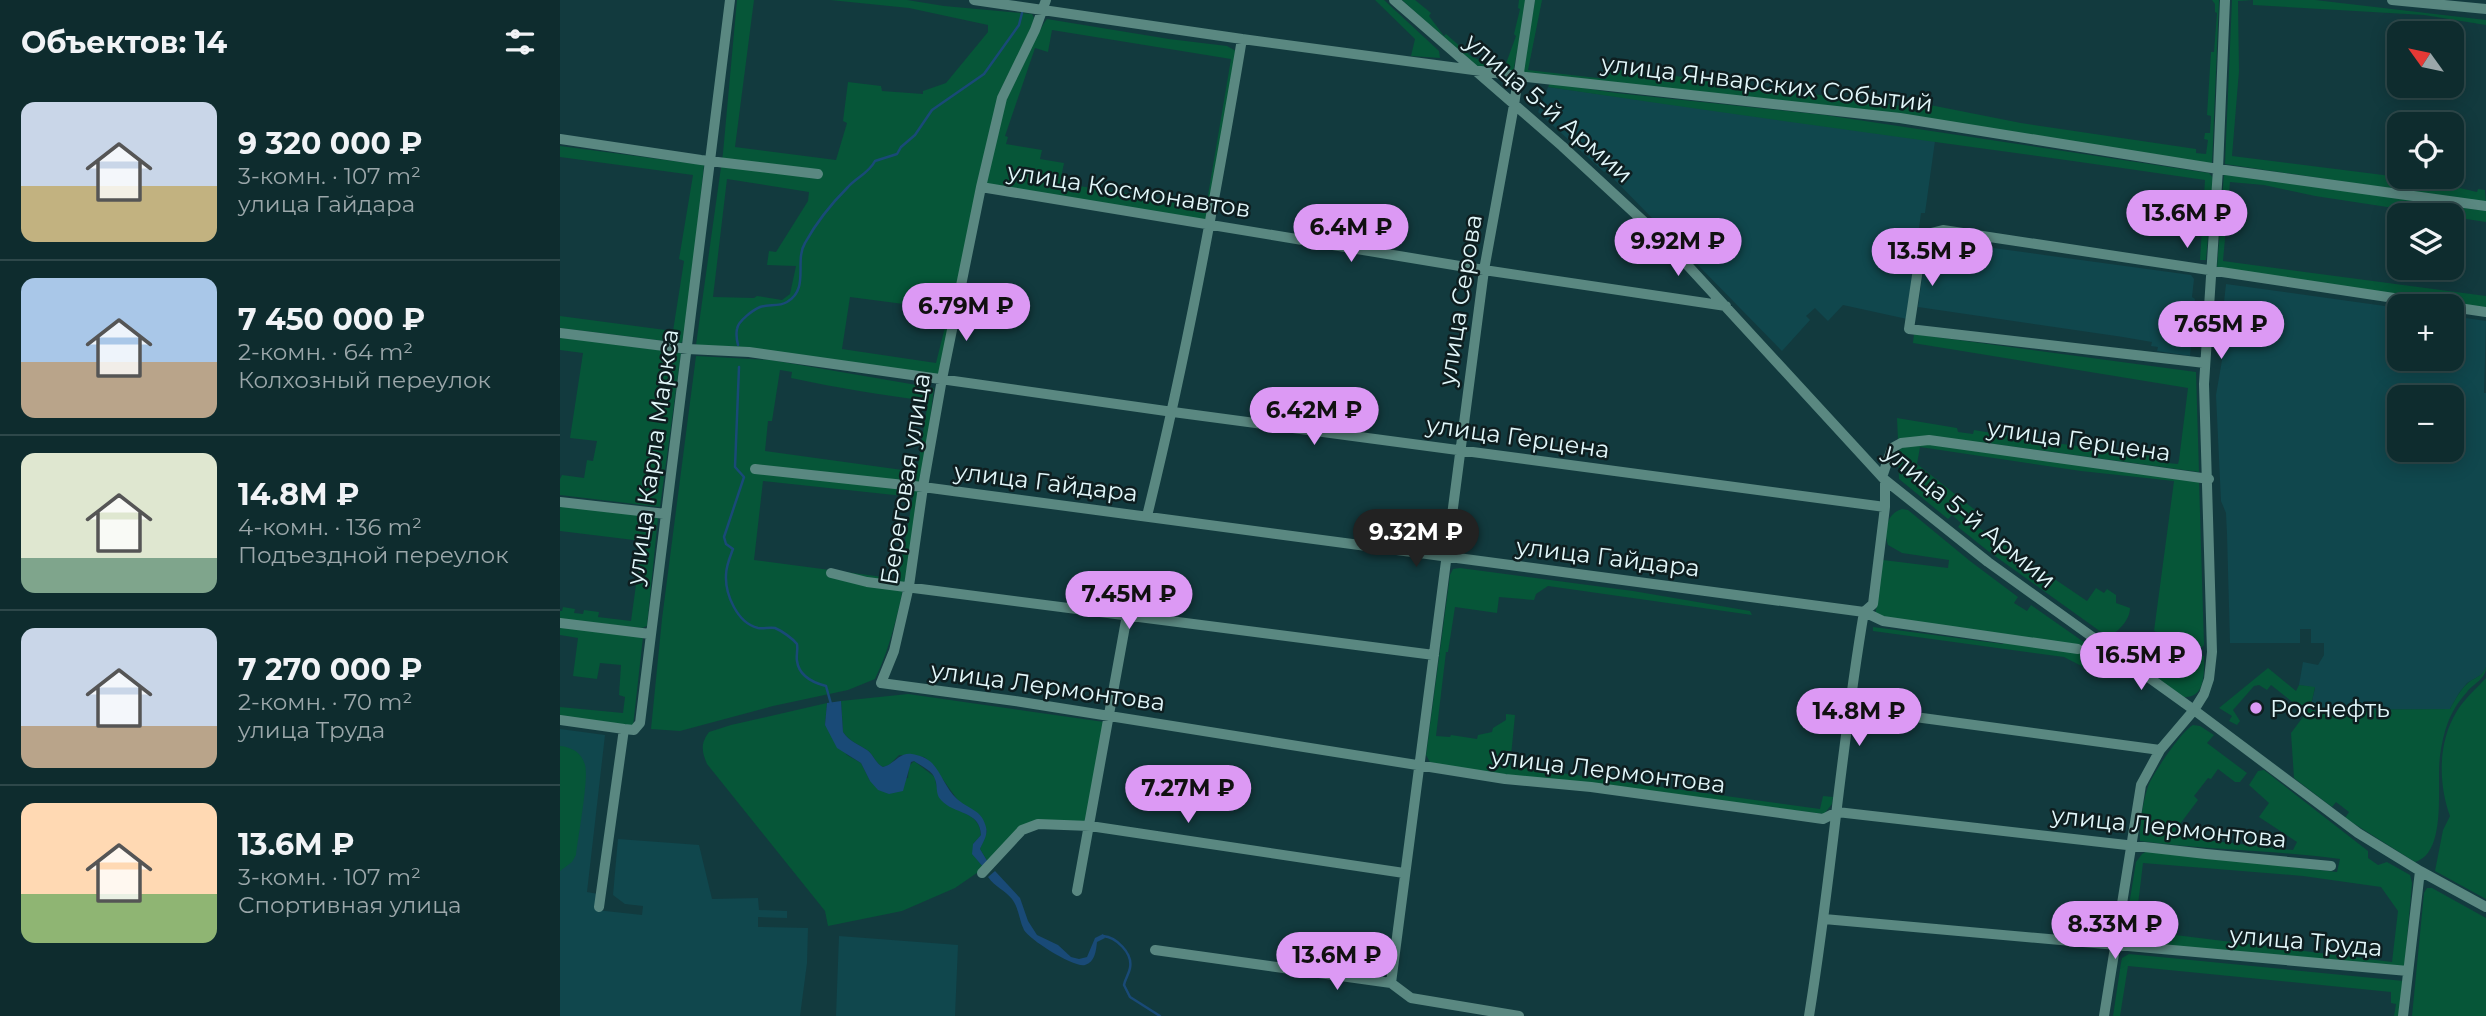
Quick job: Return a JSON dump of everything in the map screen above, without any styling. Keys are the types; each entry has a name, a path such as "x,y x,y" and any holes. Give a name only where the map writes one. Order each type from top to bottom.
{"street":[{"name":"улица Карла Маркса","path":"624,729 634,730 640,723 730,0"},
{"name":"улица Январских Событий","path":"974,0 1044,5 1105,18 1242,39 1518,76 1900,118 2218,169 2486,206"},
{"name":"улица 5-й Армии","path":"1394,0 1614,192 1667,243 1884,478 1988,562 2194,710 2358,833 2486,907"},
{"name":"улица Серова","path":"1391,983 1484,270 1530,0"},
{"path":"2104,1016 2141,785 2160,750 2194,710 2209,679 2211,652 2205,363 2218,169 2225,0"},
{"path":"2392,0 2486,9"},
{"name":"Береговая улица","path":"881,683 894,652 909,586 942,379 1002,98 1044,5"},
{"path":"1147,516 1173,412 1211,225 1242,39"},
{"path":"560,139 818,174"},
{"name":"улица Космонавтов","path":"981,187 1484,270 1726,306"},
{"path":"2205,363 1909,329 1922,242 1931,233 1943,230 2387,297"},
{"path":"2464,309 2486,312"},
{"name":"улица Герцена","path":"560,333 688,349 749,352 1173,412 1885,507"},
{"name":"улица Герцена","path":"1884,478 1892,448 1901,443 1929,440 2208,479"},
{"name":"улица Гайдара","path":"755,468 1147,516 1864,612 1883,621 2078,649"},
{"path":"1809,1016 1824,919 1847,708 1864,612 1872,604 1885,507 1884,478"},
{"path":"560,502 666,514"},
{"path":"831,573 867,582 1433,655"},
{"path":"1077,891 1127,615"},
{"path":"560,623 650,634"},
{"name":"улица Лермонтова","path":"881,683 1110,716 1505,779 1591,787 1823,819 1836,812 2331,866"},
{"path":"1847,708 2160,750"},
{"path":"560,720 624,729 599,907"},
{"path":"982,873 1022,830 1038,824 1090,826 1404,873"},
{"path":"2403,1016 2420,871"},
{"name":"улица Труда","path":"1824,919 2408,971"},
{"path":"1155,950 1391,983 1411,998 1519,1016"}],"shaded area":[{"path":"1548,87 1935,141 1925,213 1921,213 1907,319 1843,305 1828,321 1815,308 1806,316 1810,320 1782,351 1606,171 1538,112"},
{"path":"1934,240 2191,275 2194,279 2192,297 2195,299 2190,356 2157,351 2158,347 2151,346 2152,342 1918,307 1927,244"},
{"path":"2226,284 2387,306 2387,371 2464,371 2464,318 2486,321 2486,667 2483,674 2467,683 2450,709 2310,710 2315,688 2299,685 2303,662 2318,665 2324,655 2324,643 2311,643 2311,629 2300,629 2300,643 2230,643 2226,513 2221,501 2216,395 2225,343 2221,329"},
{"path":"560,729 605,735 587,892 598,894 596,910 642,915 643,906 625,904 613,895 618,839 699,845 712,899 758,898 759,910 787,911 787,918 758,917 758,927 808,928 807,963 800,1016 560,1016"},
{"path":"839,936 958,945 955,1016 836,1016"}],"green space":[{"path":"737,0 754,0 735,147 836,160 847,123 843,121 848,82 881,86 882,91 923,94 923,91 946,83 988,32 988,25 909,8 830,0 907,0 1032,14 1034,18 999,93 942,376 696,345 723,153","holes":["727,179 809,192 808,201 776,252 769,251 767,265 796,266 790,294 782,300 757,296 713,297","923,287 948,292 945,306 950,307 936,363 842,349 850,297 919,306"]},
{"path":"1375,0 1384,0 1439,51 1440,58 1411,56 1415,39"},
{"path":"1402,0 1415,0 1431,13 1429,16 1444,36 1446,34 1472,57 1504,69 1516,36 1514,34 1520,9 1519,0 1527,0 1513,73 1507,76 1472,64"},
{"path":"1535,0 1542,0 1528,70 1606,79 1608,69 1657,74 1657,79 1665,80 1666,75 1718,81 1717,87 1731,89 1732,83 1923,109 1925,104 2021,123 2196,149 2196,153 2206,154 2208,140 2204,139 2205,133 2210,133 2211,116 2207,115 2211,52 2214,52 2217,13 2212,0 2219,0 2212,164 1527,74 1523,71"},
{"path":"2232,0 2253,0 2238,1 2239,71 2232,156 2387,175 2387,188 2225,164"},
{"path":"2253,0 2315,0 2486,20 2486,25 2424,15 2253,5"},
{"path":"1047,19 1227,46 1236,51 1210,221 986,185 1010,87","holes":["1052,30 1231,59 1206,207 1199,206 1198,209 1171,202 1170,206 1157,204 1157,198 1060,183 1064,163 1040,159 1042,150 1006,144 1008,137 1005,136 1035,48 1048,52"]},
{"path":"1550,83 1616,93 1825,115 2209,173 2213,178 2206,260 2200,260 2205,180 1548,87"},
{"path":"560,146 704,165 685,339 681,343 560,328 560,316 673,331 684,261 679,259 693,175 560,157"},
{"path":"2224,173 2431,203 2387,203 2387,207 2264,185 2230,182 2223,261 2486,296 2486,308 2464,305 2464,294 2392,294 2217,268"},
{"path":"2392,189 2485,190 2486,203"},
{"path":"2464,208 2486,211 2486,222 2464,219"},
{"path":"1914,334 2196,372 2199,472 1987,443 1898,440 1897,418 1957,428 1958,432 1973,434 1974,430 2039,443 2040,441 2168,458 2167,463 2178,464 2179,460 2188,388 1913,343"},
{"path":"560,337 681,353 660,507 560,495 562,475 584,478 587,460 593,461 597,441 570,438 583,353 560,350"},
{"path":"696,356 771,360 934,388 906,574 892,636 875,679 848,690 773,706 680,731 651,729 662,619","holes":["780,370 792,372 791,378 808,382 928,401 917,472 765,451 768,421 772,421","763,481 913,497 898,579 754,560"]},
{"path":"1922,442 2199,480 2204,645 2200,649 2164,646 2160,641 2160,633 2154,631 2174,481 2081,471 1920,447 1917,464 1975,510 1969,521 2087,601 2096,588 2104,593 2107,589 2116,595 2116,603 2130,608 2123,625 2108,637 1988,551 1958,527 1961,523 1952,515 1948,519 1899,479 1898,451"},
{"path":"560,504 658,518 647,626 642,628 560,619 563,607 575,609 574,613 583,614 584,610 599,612 598,617 631,621 642,541 560,531"},
{"path":"1902,509 1908,510 2018,597 2014,603 2027,611 2031,605 2108,659 2099,675 2064,657 1873,631 1873,627 2003,644 2004,634 1875,617 1883,560 1948,568 1949,560 1902,553 1888,545 1888,523 1893,514"},
{"path":"1453,569 1633,591 1750,611 1752,615 1548,586 1536,594 1534,600 1499,597 1497,613 1455,607 1446,652 1436,736 1477,739 1478,735 1492,732 1493,728 1506,720 1506,714 1515,715 1510,766 1591,777 1592,771 1610,773 1610,780 1820,809 1823,796 1833,797 1832,804 1824,814 1464,770 1430,762 1426,755 1450,575"},
{"path":"560,626 643,637 633,726 560,717 560,707 623,713 625,697 619,695 621,665 600,663 597,679 573,676 578,638 560,635"},
{"path":"2151,653 2204,656 2200,689 2191,696 2184,697 2136,664 2138,655 2151,656"},
{"path":"2486,667 2484,675 2461,699 2448,722 2440,756 2436,832 2425,856 2415,862 2345,818 2349,812 2336,802 2332,807 2294,778 2291,733 2306,713 2271,685 2267,690 2259,685 2254,686 2233,710 2240,721 2237,725 2229,721 2232,716 2219,708 2268,668 2296,691 2299,685 2315,687 2310,710 2450,709 2468,683"},
{"path":"2486,678 2486,899 2435,871 2443,830 2450,816 2442,776 2446,735 2460,706"},
{"path":"908,694 1104,722 1087,819 1081,823 1030,823 989,864 980,849 987,831 957,799 931,763 924,757 899,755 883,767 843,732 841,701"},
{"path":"827,703 825,725 847,755 861,763 870,781 908,778 909,766 914,761 935,777 938,791 944,800 974,818 979,825 981,835 973,844 973,854 984,868 955,888 902,911 828,926 825,911 707,764 703,748 709,732"},
{"path":"2193,725 2200,726 2214,735 2207,743 2247,773 2240,782 2235,782 2218,769 2194,796 2198,800 2171,836 2293,850 2297,842 2259,817 2269,803 2249,785 2258,771 2264,770 2368,851 2368,858 2378,865 2387,862 2410,875 2412,883 2404,973 2136,949 2127,940 2125,930 2136,862 2147,851 2337,872 2340,859 2140,841 2142,811 2150,782 2182,735","holes":["2143,863 2303,876 2381,887 2398,911 2392,962 2135,930"]},
{"path":"560,746 579,754 584,761 586,772 576,855 572,862 560,871"},
{"path":"2427,888 2432,888 2486,918 2486,1016 2412,1016 2424,893"},
{"path":"2129,954 2404,981 2400,1016 2394,1016 2396,1004 2391,1003 2391,992 2128,966 2120,1016 2113,1016 2122,958"}],"water":[{"path":"841,701 843,732 851,741 869,752 880,765 883,767 908,754 925,758 932,763 953,795 980,815 985,824 986,837 980,849 989,864 984,868 972,854 973,844 981,835 980,827 971,817 941,800 934,776 929,771 914,761 911,762 903,791 889,794 878,790 861,763 837,748 825,725 827,703"},
{"path":"995,871 1020,898 1028,921 1037,935 1058,945 1071,957 1087,957 1095,938 1103,934 1105,938 1097,942 1091,961 1085,965 1072,962 1028,934 1012,899 988,877"}],"waterway":[{"path":"738,345 737,329 746,316 760,307 784,304 798,290 802,250 830,206 870,169 875,161 897,154 915,135 932,110 984,74 1019,25 1022,13"},
{"path":"739,367 735,467 744,477 724,537 726,544 733,549 726,572 730,599 738,614 751,625 758,628 775,628 797,644 798,666 812,681 826,686 831,704"},
{"path":"1103,936 1118,943 1129,957 1130,968 1124,985 1130,997 1160,1016"}],"place":[{"name":"Роснефть","path":"2256,708"}]}
